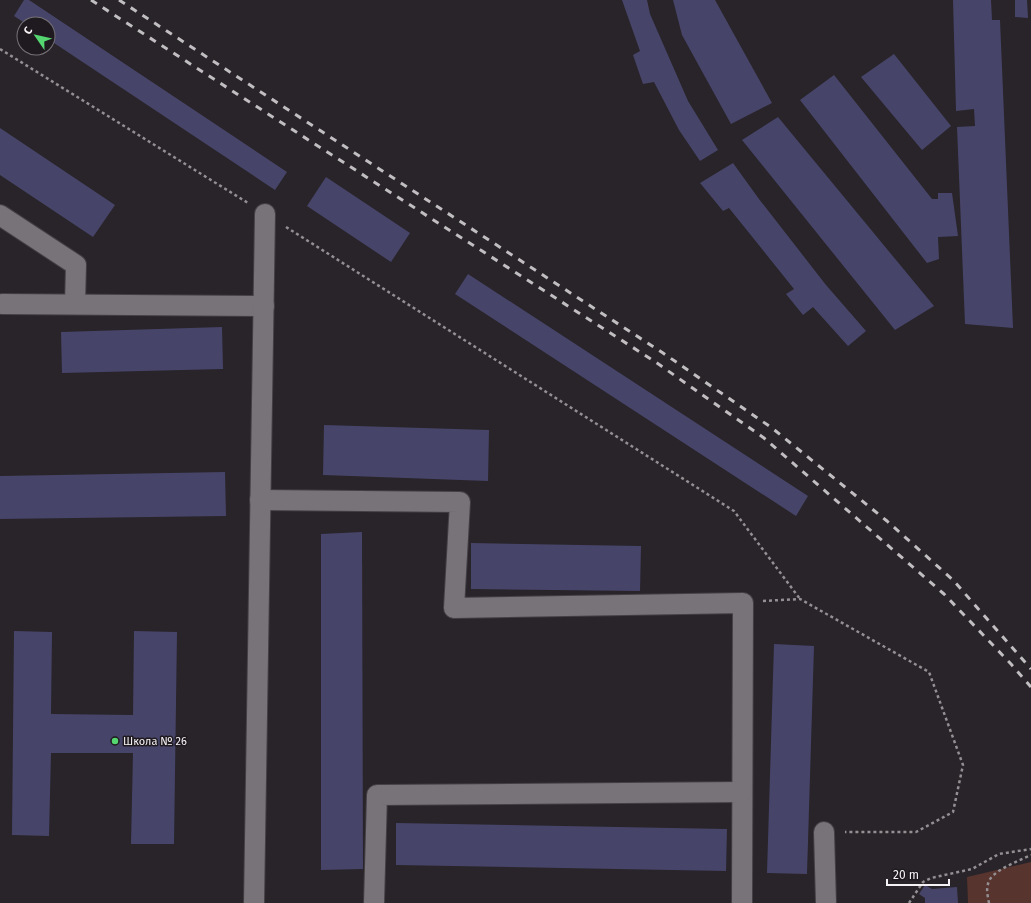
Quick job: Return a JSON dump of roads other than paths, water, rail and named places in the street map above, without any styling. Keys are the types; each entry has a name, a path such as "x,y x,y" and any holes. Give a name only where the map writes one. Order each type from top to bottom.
{"street":[{"path":"254,903 265,214"},
{"path":"0,216 76,265 75,304"},
{"path":"2,304 264,306"},
{"path":"260,500 460,502 454,608 743,603 742,903"},
{"path":"374,903 377,795 742,792"},
{"path":"824,832 826,903"}],"railway":[{"path":"91,0 654,361 764,438 944,594 1031,687"},
{"path":"119,0 663,353 772,428 887,521 953,580 1031,669"}],"place":[{"name":"Школа № 26","path":"115,741"}]}
